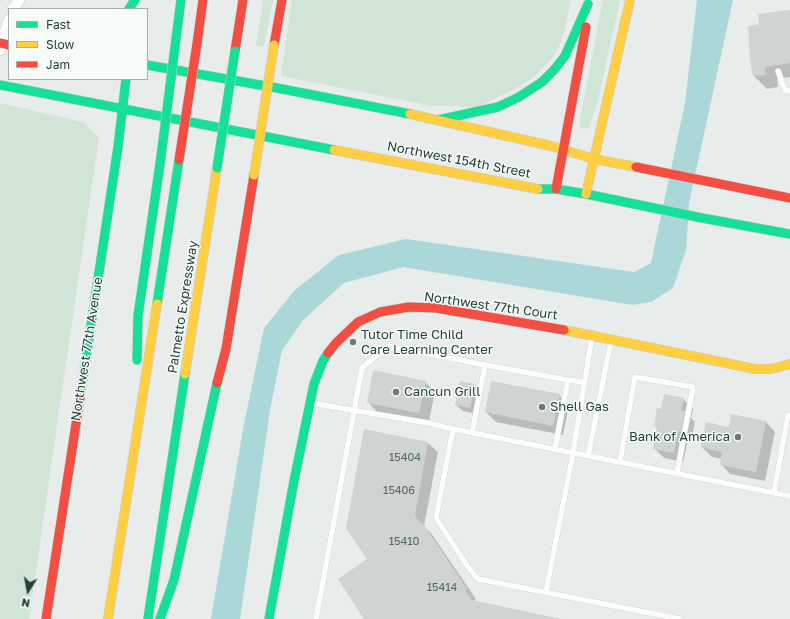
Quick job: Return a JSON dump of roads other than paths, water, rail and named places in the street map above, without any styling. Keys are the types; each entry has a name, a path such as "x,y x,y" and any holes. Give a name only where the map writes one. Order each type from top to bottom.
{"main road":[{"path":"129,8 136,0"},
{"path":"134,452 138,316 161,157 181,0"},
{"name":"Palmetto Expressway","path":"108,619 203,0"},
{"name":"Palmetto Expressway","path":"148,619 243,0"},
{"path":"160,619 174,580 209,417 226,349 282,0"},
{"path":"586,194 630,0"},
{"path":"438,120 498,107 519,97 542,82 565,56 589,2"},
{"path":"556,189 584,48 589,2"},
{"path":"148,65 277,88 438,120 497,133 594,159 790,198"},
{"name":"Northwest 77th Avenue","path":"46,619 118,147 126,80"},
{"name":"Northwest 154th Street","path":"0,85 538,189 556,189 586,194 702,218 790,234"},
{"name":"Northwest 77th Court","path":"269,619 294,481 314,384 323,361 336,343 358,322 380,312 409,308 436,308 592,335 755,368 771,369 790,364"}],"street":[{"path":"3,45 8,24"}],"lane":[{"path":"778,71 785,90 790,92"},
{"path":"546,592 574,453 592,335"},
{"path":"588,456 612,339"},
{"path":"316,619 362,368 388,346 584,382"},
{"path":"472,433 485,365"},
{"path":"620,462 635,377 692,387 677,473"},
{"path":"555,449 568,380"},
{"path":"310,403 428,423 790,496"},
{"path":"774,492 788,415"},
{"path":"453,429 436,518 468,567 478,579 680,619"}],"water":[{"path":"697,0 733,0 689,203 686,250 673,288 651,302 632,305 403,267 344,283 304,319 282,350 270,410 240,619 211,619 244,424 264,328 295,290 339,255 406,239 634,272 651,263 685,103"}],"place":[{"name":"Tutor Time Child Care Learning Center","path":"353,342"},
{"name":"Cancun Grill","path":"396,392"},
{"name":"Shell Gas","path":"542,407"},
{"name":"Bank of America","path":"738,437"}]}
